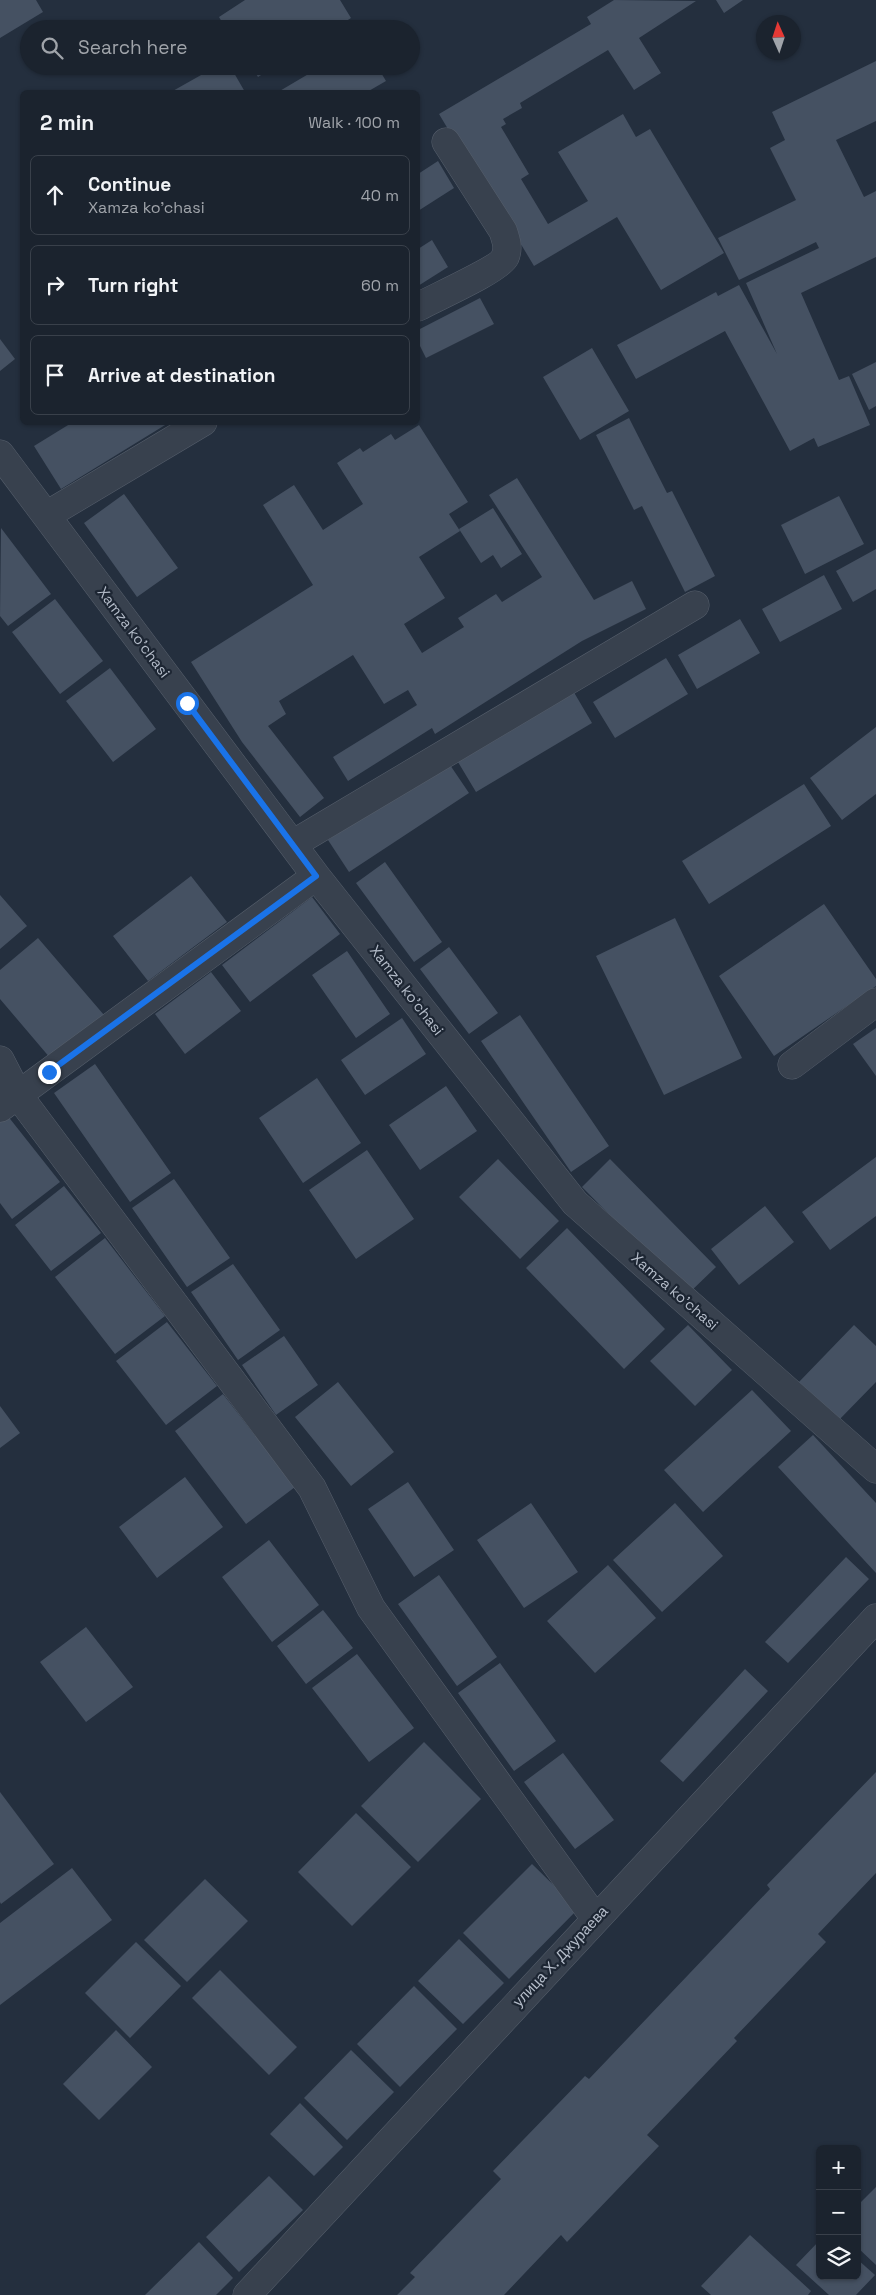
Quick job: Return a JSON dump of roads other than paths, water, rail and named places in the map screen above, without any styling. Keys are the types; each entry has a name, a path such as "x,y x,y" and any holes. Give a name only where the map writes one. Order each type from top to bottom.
{"street":[{"path":"420,306 493,268 505,259 508,246 503,231 446,142"},
{"path":"47,515 198,425"},
{"name":"Xamza ko'chasi","path":"0,454 316,876 575,1203 876,1469"},
{"path":"293,844 694,605"},
{"path":"9,1102 316,876"},
{"path":"792,1064 876,1002"},
{"path":"0,1060 9,1102 312,1488 371,1608 595,1918"},
{"name":"улица Х. Джураева","path":"247,2295 595,1918 876,1618"}]}
